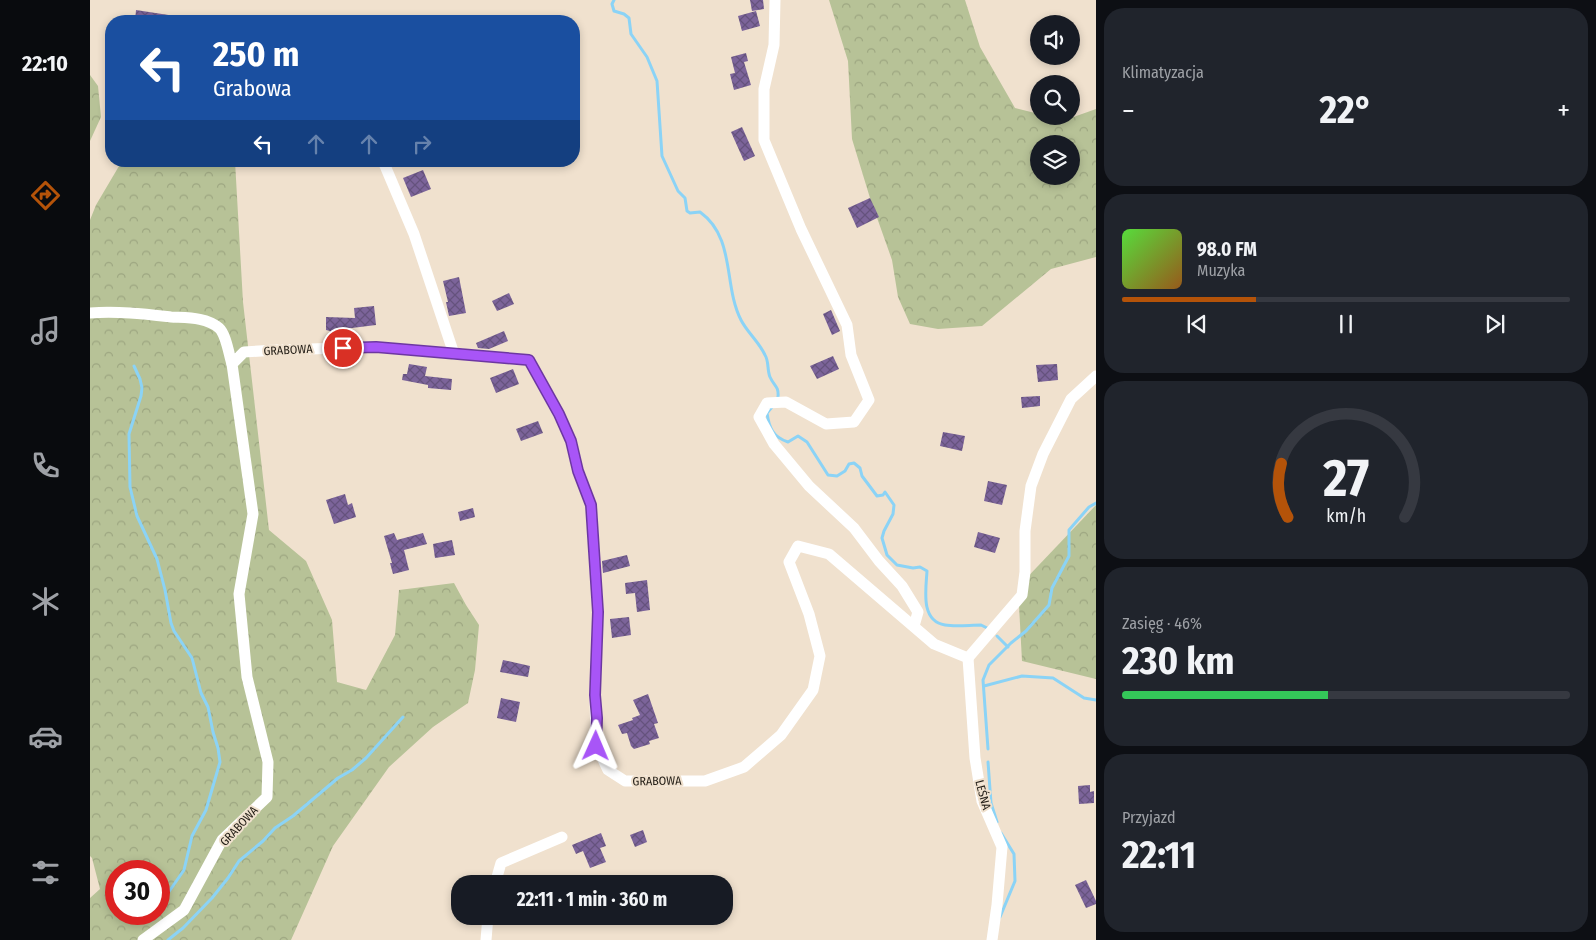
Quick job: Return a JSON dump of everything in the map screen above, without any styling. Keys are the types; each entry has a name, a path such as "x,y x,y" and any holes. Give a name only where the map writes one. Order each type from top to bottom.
{"street":[{"path":"775,0 774,45 764,89 764,140 801,229 847,325 851,355 869,400 854,422 826,424 786,402 767,403 759,417 774,444 809,486 854,528 879,561 902,586 918,612 914,626"},
{"path":"386,167 414,234 454,354"},
{"path":"90,312 136,313 194,318 208,322 219,328 223,334 232,364"},
{"name":"GRABOWA","path":"143,940 184,910 222,840 267,797 268,762 247,678 239,594 253,514 232,364 244,352 376,347 529,360 559,414 571,441 578,471 591,505 598,612 595,695 597,718 596,746 608,770 625,781 705,781 744,767 781,735 813,690 820,656 809,614 789,562 798,546 829,554 934,644 964,655"},
{"path":"964,655 1022,595 1025,572 1025,531 1031,486 1043,454 1071,399 1096,376"},
{"name":"LEŚNA","path":"964,655 974,758 982,801 1002,847 992,940"},
{"path":"498,875 501,863 562,837"},
{"path":"486,940 487,925"}],"green space":[{"path":"829,0 965,0 980,47 1015,108 1030,112 1030,125 1080,125 1080,115 1096,109 1096,257 1051,269 982,326 938,329 910,324 898,297 892,260 852,139 848,61"},
{"path":"90,75 98,86 101,117 90,141"},
{"path":"118,167 235,167 243,302 269,530 306,561 332,620 337,682 366,690 395,635 399,590 454,583 479,625 475,670 468,703 433,727 389,767 333,846 291,940 90,940 90,898 100,889 90,856 90,220 96,205"},
{"path":"1096,505 1096,679 1022,661 1018,587"}],"building":[{"path":"750,0 763,0 764,9 752,11"},
{"path":"136,10 168,15 136,15"},
{"path":"756,11 760,26 742,31 738,16"},
{"path":"746,53 748,61 744,62 751,85 734,90 730,74 735,73 731,57"},
{"path":"742,127 755,156 744,161 731,132"},
{"path":"423,170 431,189 411,197 403,178"},
{"path":"870,198 879,217 857,228 848,208"},
{"path":"459,277 466,313 449,316 443,281"},
{"path":"509,293 514,304 497,311 492,301"},
{"path":"374,306 376,325 344,329 344,340 329,341 330,331 326,330 326,317 355,318 354,308"},
{"path":"831,310 840,331 832,335 823,314"},
{"path":"504,331 508,341 489,349 478,348 476,343"},
{"path":"833,356 839,369 817,379 810,366"},
{"path":"409,364 427,367 425,376 452,379 451,390 428,388 428,385 402,380 403,374 407,374"},
{"path":"1057,364 1058,380 1038,382 1036,365"},
{"path":"513,369 519,384 496,393 490,378"},
{"path":"1040,396 1040,406 1022,408 1021,397"},
{"path":"538,421 543,433 521,441 516,429"},
{"path":"943,432 965,436 962,451 940,446"},
{"path":"988,481 1007,485 1002,505 984,501"},
{"path":"345,494 348,505 352,503 356,517 334,524 326,500"},
{"path":"473,508 475,517 460,521 458,512"},
{"path":"978,532 1000,538 995,553 974,547"},
{"path":"394,533 397,540 423,533 427,544 404,550 409,570 393,574 390,563 392,563 384,536"},
{"path":"452,540 455,555 435,558 433,544"},
{"path":"627,555 630,566 603,573 602,561"},
{"path":"647,580 650,610 637,612 635,593 626,594 625,583"},
{"path":"629,617 631,635 612,638 610,619"},
{"path":"503,660 530,666 528,677 500,672"},
{"path":"648,694 658,723 654,724 659,738 649,741 650,744 634,749 631,746 627,733 622,734 618,725 633,720 632,718 640,715 633,700"},
{"path":"501,698 520,702 516,722 497,718"},
{"path":"1090,785 1090,792 1094,791 1094,803 1079,804 1078,786"},
{"path":"643,830 647,842 635,847 630,835"},
{"path":"601,833 606,846 600,848 606,862 590,868 583,851 576,854 572,845"},
{"path":"1086,880 1096,904 1086,908 1075,885"}],"waterway":[{"path":"614,0 612,4 614,11 624,14 629,18 631,34 647,57 657,81 662,156 678,191 685,198 687,211 690,213 700,212 719,235 724,248 732,292 741,320 766,357 769,374 777,388 778,397"},
{"path":"134,366 142,388 129,434 130,487 137,516 157,559 171,623 174,631 192,658 201,693 208,707 220,762 206,810 192,836 184,870 170,890"},
{"path":"772,407 767,413 769,423 775,435 788,442 798,436 807,442 828,475 837,476 845,471 849,464 854,463 860,468 862,476 877,496 883,495 885,492 894,505 893,514 882,538 887,555 897,565 913,568 920,567 927,571 926,603 932,617 937,622 945,625 981,625 987,628"},
{"path":"988,749 983,680 989,665 1026,631 1049,605 1052,588 1069,556 1069,530 1089,507 1096,503"},
{"path":"997,636 1008,647"},
{"path":"984,686 1022,676 1053,678 1084,698 1096,700"},
{"path":"168,940 183,928 212,898 239,861 275,828 366,758 403,717"},
{"path":"988,762 991,803 997,822"},
{"path":"1000,917 1015,881 1014,854 1001,833"}],"route":[{"path":"343,348 376,347 529,360 559,414 571,441 578,471 591,505 598,612 595,695 597,718 596,746"}]}
